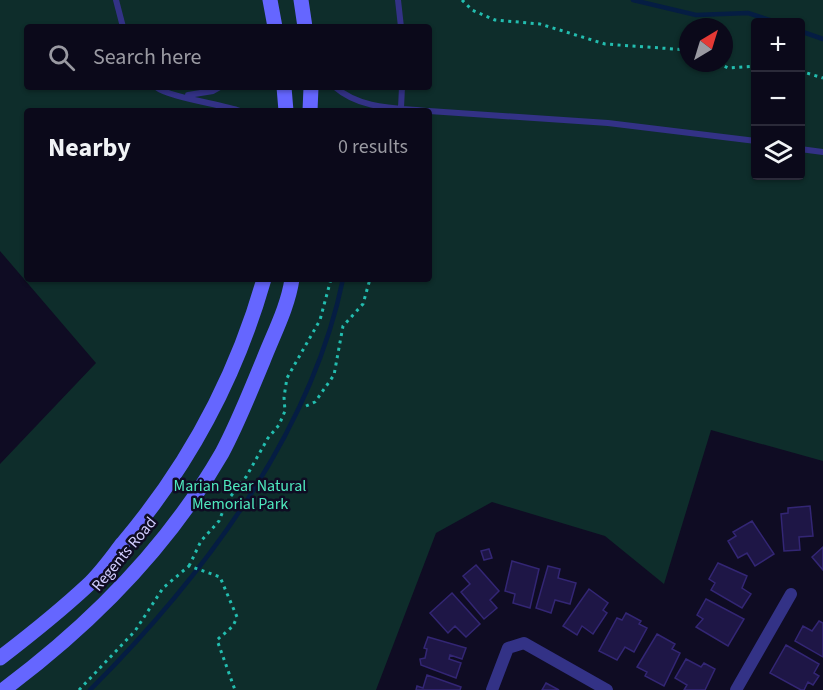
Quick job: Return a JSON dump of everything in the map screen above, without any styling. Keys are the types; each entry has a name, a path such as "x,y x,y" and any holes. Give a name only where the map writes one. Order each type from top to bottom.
{"main road":[{"path":"270,0 274,24"},
{"path":"301,0 305,24"},
{"path":"284,90 286,108"},
{"path":"310,108 311,90"},
{"name":"Regents Road","path":"0,658 90,584 148,514 197,439 221,395 250,327 263,282"},
{"name":"Regents Road","path":"3,690 38,664 108,602 170,528 221,453 245,406 291,282"}],"street":[{"path":"736,690 790,594"},
{"path":"492,690 508,648 524,643 607,690"}],"lane":[{"path":"116,0 122,24"},
{"path":"398,0 401,24"},
{"path":"159,90 164,94 184,95 215,90"},
{"path":"339,90 365,104 387,108"},
{"path":"398,108 401,90"},
{"path":"184,95 230,108"},
{"path":"432,111 608,123 751,140"},
{"path":"805,149 823,152"}],"path":[{"path":"462,0 472,10 495,20 540,24 605,44 679,49"},
{"path":"733,68 751,66"},
{"path":"804,72 823,78"},
{"path":"79,690 135,631 163,588 189,566 201,541 219,521 226,501 246,477 268,438 279,425 285,411 284,397 287,378 320,320 330,282"},
{"path":"306,406 315,402 334,375 343,326 363,304 369,282"},
{"path":"189,566 220,577 237,617 233,626 217,640 235,690"}],"green space":[{"name":"Marian Bear Natural Memorial Park","path":"0,0 823,0 823,461 711,430 664,584 605,536 492,502 436,533 376,690 0,690 0,464 96,363 27,282 432,282 432,108 24,108 24,279 0,251"}],"building":[{"path":"810,506 813,536 799,537 800,550 784,551 781,514 788,513 788,508"},
{"path":"752,521 774,554 755,566 747,553 738,558 728,541 736,536 733,532"},
{"path":"823,547 823,570 812,557"},
{"path":"489,549 492,558 484,560 481,551"},
{"path":"512,561 539,569 530,608 513,603 515,594 505,591"},
{"path":"718,563 747,576 742,588 751,594 742,608 711,590 715,583 709,579"},
{"path":"476,565 499,591 490,600 497,608 484,619 461,592 470,584 463,576"},
{"path":"548,566 560,569 558,578 576,583 570,604 555,600 551,613 536,608"},
{"path":"589,589 608,603 603,610 607,613 593,634 582,626 577,635 563,626"},
{"path":"452,593 480,624 466,637 455,626 448,633 430,613"},
{"path":"706,599 744,619 728,646 696,627 703,619 697,615"},
{"path":"626,613 641,621 639,624 647,628 634,652 625,647 617,660 599,651 617,618 622,620"},
{"path":"819,621 823,623 823,657 795,641 803,626 812,631"},
{"path":"657,634 675,644 672,649 680,653 664,686 645,676 647,672 637,667"},
{"path":"428,637 466,648 462,659 450,655 449,659 461,663 456,678 421,665 420,659 425,658 427,649 424,648"},
{"path":"786,645 819,664 814,673 819,676 813,685 808,682 804,690 770,673"},
{"path":"686,659 701,667 704,663 715,669 705,690 684,690 687,685 675,678"},
{"path":"427,675 461,687 460,690 416,690 417,686 423,688"},
{"path":"546,683 559,690 542,690"}],"waterway":[{"path":"633,0 696,15 748,13 764,18"},
{"path":"805,33 823,39"},
{"path":"90,690 172,601 246,501 278,448 306,393 327,337 342,282"}]}
